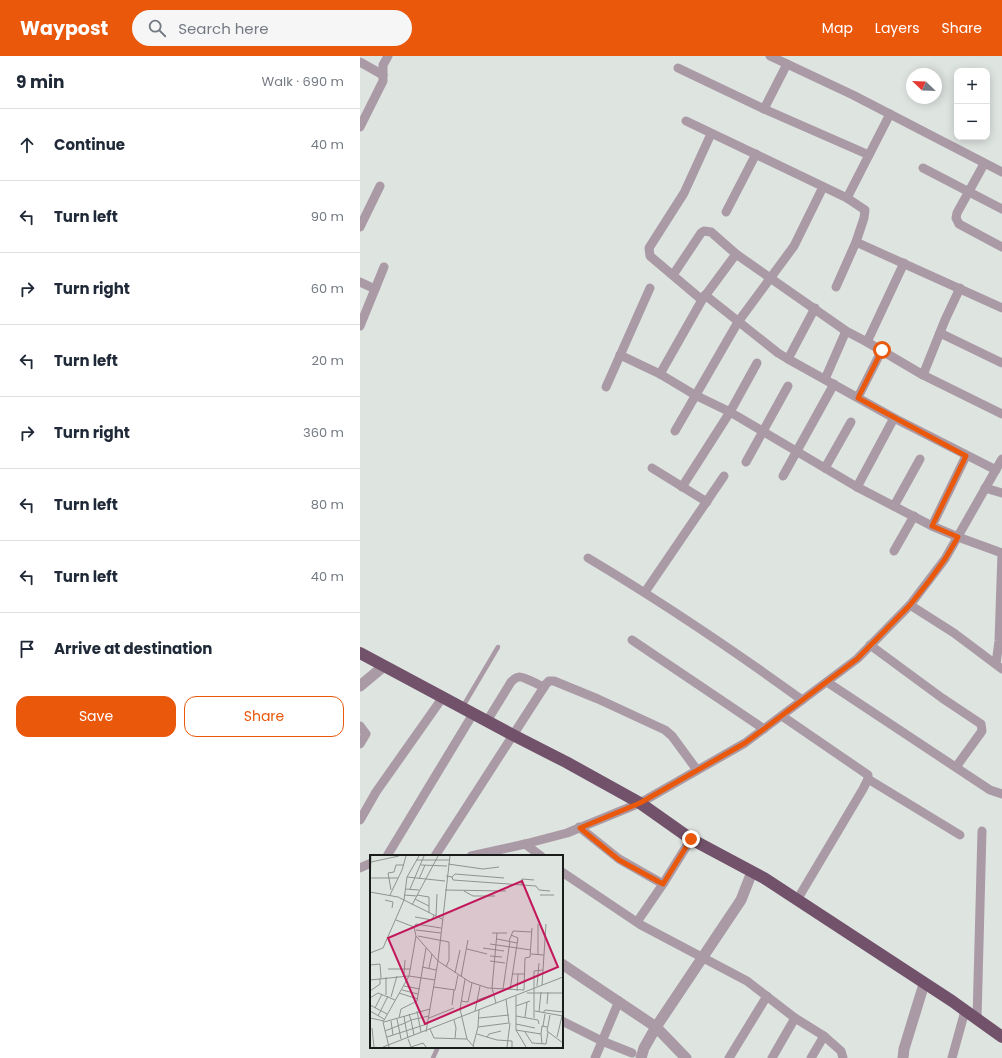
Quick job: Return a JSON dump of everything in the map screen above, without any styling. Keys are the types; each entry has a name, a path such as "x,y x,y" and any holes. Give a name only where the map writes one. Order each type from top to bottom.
{"highway":[{"path":"360,653 640,803 691,839 752,872 796,900 965,1010 1002,1037"}],"street":[{"path":"360,127 383,81 384,65 388,56"},
{"path":"770,56 890,114 1002,172"},
{"path":"360,62 383,75"},
{"path":"764,109 787,64"},
{"path":"678,68 764,109 869,155"},
{"path":"847,198 890,114"},
{"path":"686,121 847,198 864,210 864,218 856,242 836,286"},
{"path":"711,134 684,193 650,244 650,256 703,298 788,359 894,418 996,470"},
{"path":"726,212 756,154"},
{"path":"984,164 957,213 956,221 1002,248"},
{"path":"923,168 1002,209"},
{"path":"360,227 380,186"},
{"path":"675,431 738,322 794,246 823,187"},
{"path":"673,275 701,233 704,231 711,232 736,254 846,331 882,350 923,375 1002,414"},
{"path":"856,242 1002,308"},
{"path":"660,374 703,298 736,254"},
{"path":"867,342 904,263"},
{"path":"360,326 384,267"},
{"path":"360,282 375,289"},
{"path":"606,387 650,288"},
{"path":"923,375 960,288"},
{"path":"788,359 815,308"},
{"path":"825,379 846,331"},
{"path":"940,333 1002,363"},
{"path":"858,398 882,350"},
{"path":"620,355 660,374 696,395 730,412 857,486 932,526 1002,553 999,667"},
{"path":"682,487 730,412 757,363"},
{"path":"783,476 834,384"},
{"path":"746,462 788,386"},
{"path":"857,486 894,418"},
{"path":"826,468 851,422"},
{"path":"932,526 966,456"},
{"path":"894,506 920,459"},
{"path":"476,855 525,844 580,828 640,803 745,743 782,716 857,659 910,605 945,559 1002,459"},
{"path":"652,468 707,502"},
{"path":"645,592 724,476"},
{"path":"985,488 1002,493"},
{"path":"894,551 914,516"},
{"path":"588,558 645,592 747,660 802,700"},
{"path":"910,605 954,633 999,667"},
{"path":"632,640 764,729"},
{"path":"870,645 942,698 981,724 982,731 956,767"},
{"path":"360,686 384,666"},
{"path":"487,721 515,678 523,678 544,687"},
{"path":"436,855 512,735 549,681 554,681 598,699 659,727 672,736 697,770"},
{"path":"827,682 990,790 1002,794"},
{"path":"360,820 376,792 443,697"},
{"path":"388,855 473,714"},
{"path":"782,716 868,775 868,780 796,900"},
{"path":"360,726 366,734 360,744"},
{"path":"868,780 960,836"},
{"path":"580,828 619,860 663,884"},
{"path":"977,1019 982,831"},
{"path":"637,922 691,839"},
{"path":"525,844 540,855"},
{"path":"563,1022 636,1056 644,1048 656,1027 741,900 752,872"},
{"path":"563,873 637,922 747,981 795,1018 824,1036 841,1052 843,1058"},
{"path":"563,965 656,1027 686,1058"},
{"path":"904,1058 904,1049 924,984"},
{"path":"729,1058 767,996"},
{"path":"595,1058 619,1001"},
{"path":"952,1058 965,1010"},
{"path":"772,1058 795,1018"},
{"path":"811,1058 824,1036"}],"lane":[{"path":"462,708 498,647"},
{"path":"433,1058 438,1048"}],"route":[{"path":"691,839 663,884 619,860 580,828 640,803 745,743 857,659 910,605 945,559 958,537 932,526 966,456 858,398 882,350"}]}
